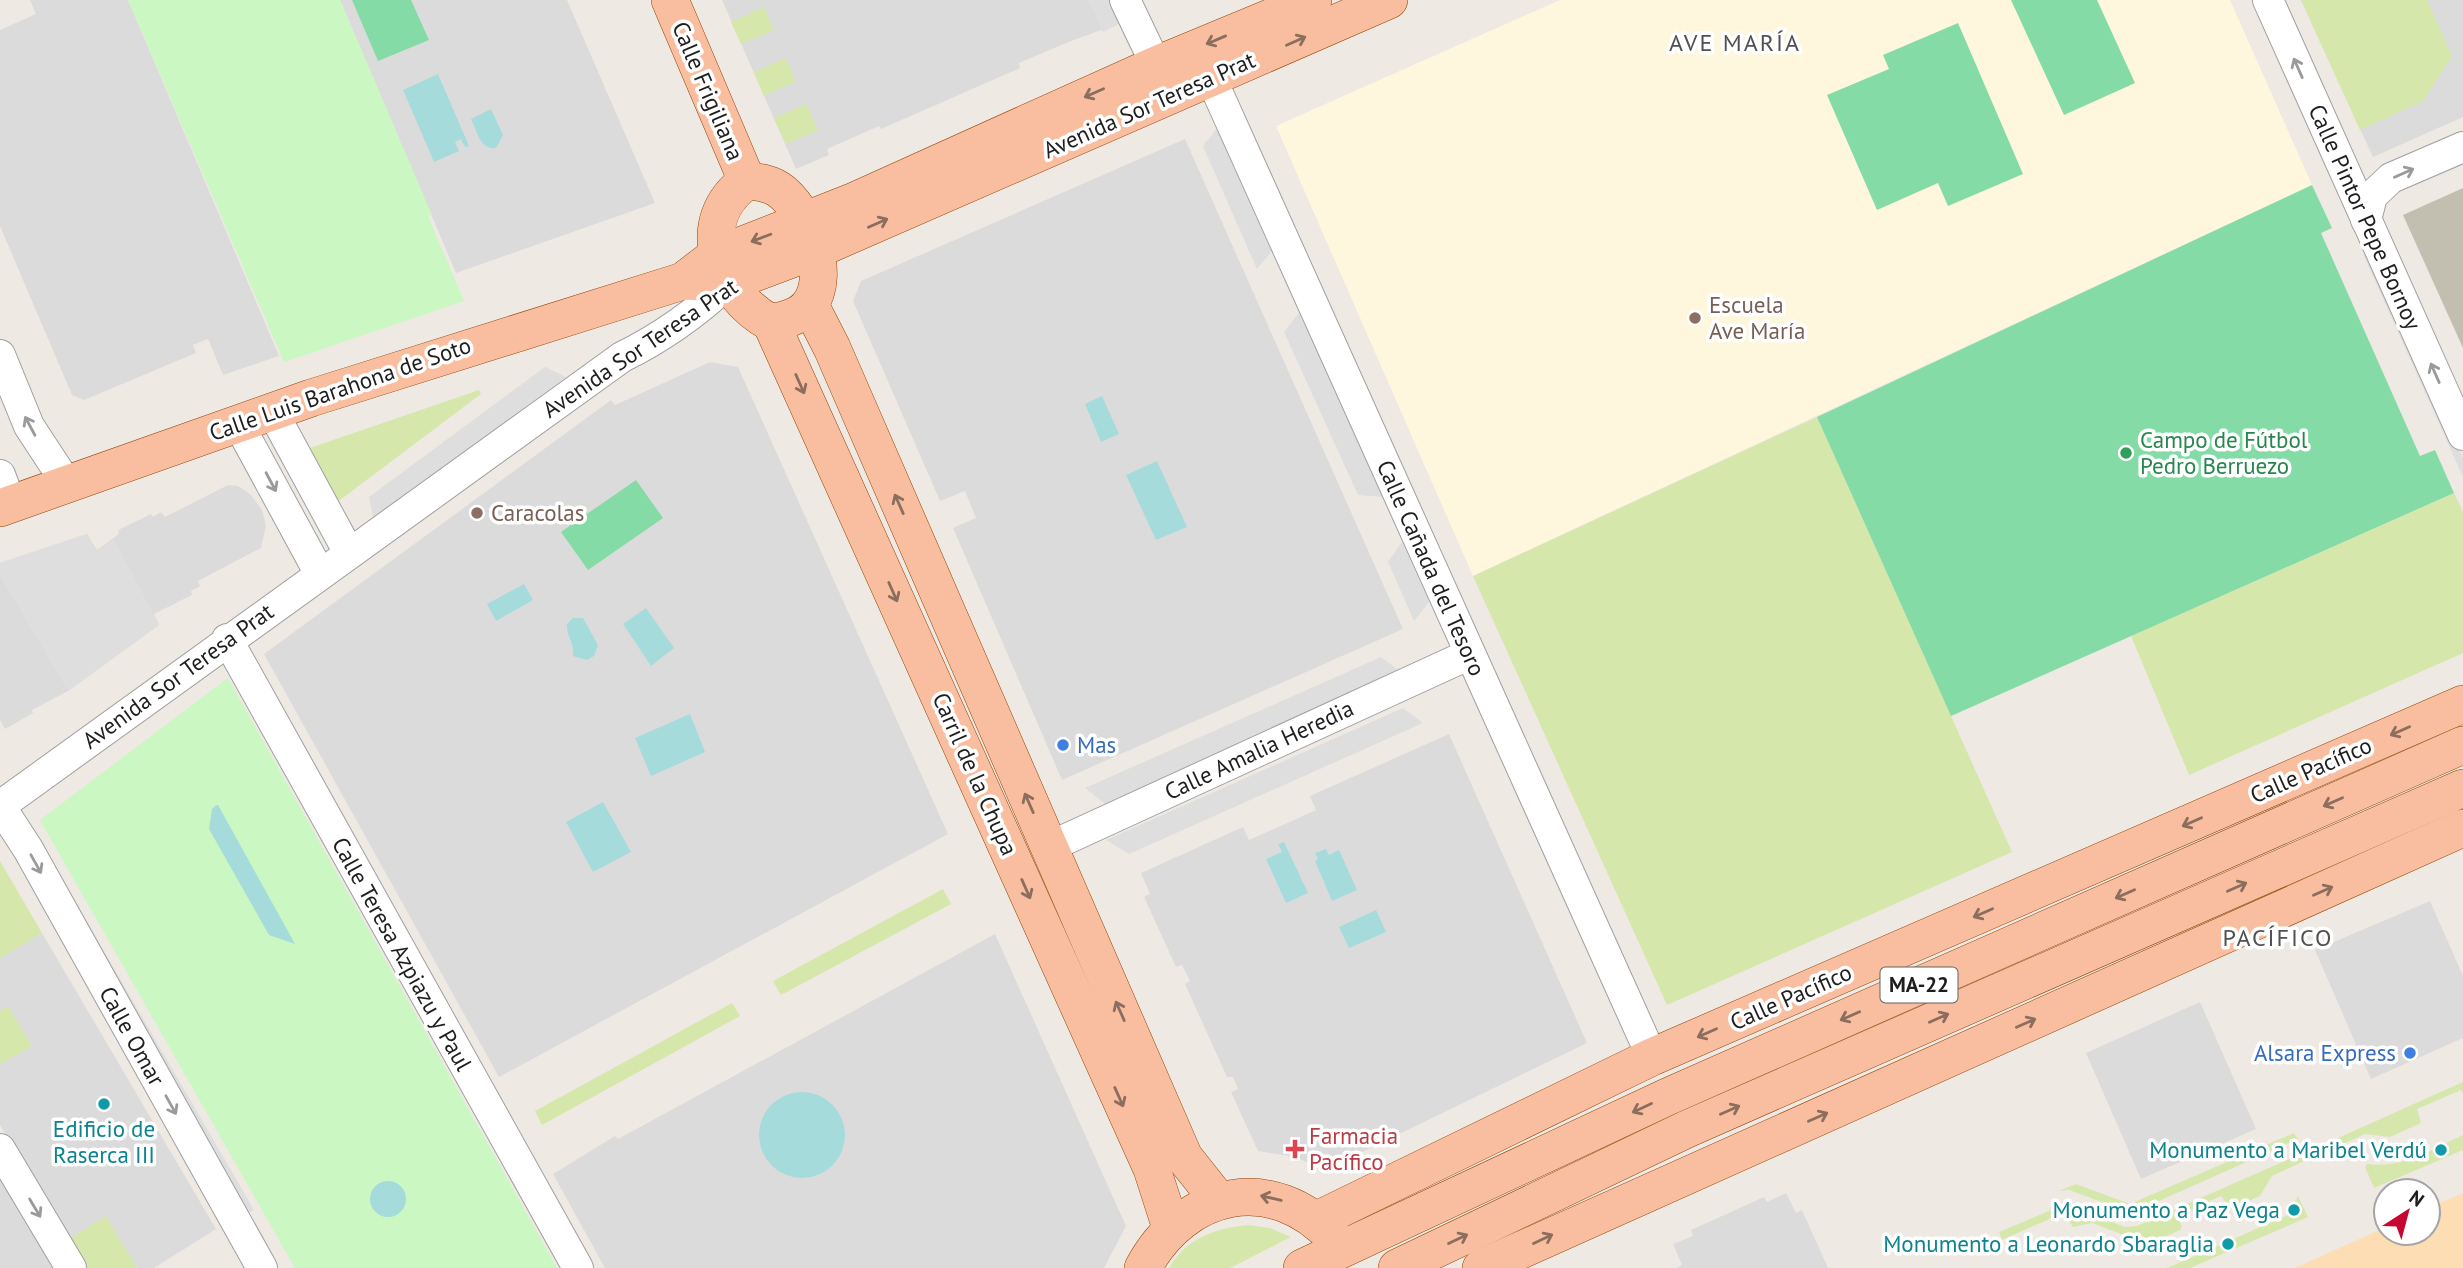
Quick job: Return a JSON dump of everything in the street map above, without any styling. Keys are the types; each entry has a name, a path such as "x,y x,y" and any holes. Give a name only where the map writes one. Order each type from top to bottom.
{"main road":[{"name":"Calle Frigiliana","path":"670,0 747,181"},
{"name":"Avenida Sor Teresa Prat","path":"723,269 1211,78 1389,0"},
{"name":"Avenida Sor Teresa Prat","path":"810,236 1156,65 1304,2"},
{"path":"747,181 767,183 781,191 810,236 819,275 810,305 791,318 771,323 752,313 723,269 716,232 720,211 730,193 747,181"},
{"name":"Calle Luis Barahona de Soto","path":"4,496 67,484 272,411 469,346 723,269"},
{"name":"Carril de la Chupa","path":"810,305 1184,1157 1219,1201"},
{"name":"Carril de la Chupa","path":"771,323 1146,1157 1171,1228"},
{"name":"Calle Pacífico","path":"1317,1220 1652,1057 2463,704"},
{"name":"Calle Pacífico","path":"1302,1268 1348,1257 1667,1097 2463,745"},
{"name":"MA-22","path":"1396,1268 1687,1129 2463,788"},
{"path":"1481,1268 2463,828"},
{"path":"1143,1268 1156,1243 1171,1228 1219,1201 1259,1195 1289,1203 1317,1220 1348,1257"}],"street":[{"path":"1125,0 1156,65"},
{"name":"Calle Pintor Pepe Bornoy","path":"2268,0 2463,435"},
{"name":"Calle Cañada del Tesoro","path":"1211,78 1652,1057"},
{"path":"2366,219 2372,196 2391,178 2463,147"},
{"name":"Avenida Sor Teresa Prat","path":"0,806 227,639 622,357 662,338 699,310 723,269"},
{"path":"0,355 29,426 67,484"},
{"path":"272,411 349,553"},
{"path":"238,423 320,574"},
{"name":"Calle Teresa Azpiazu y Paul","path":"227,639 578,1268"},
{"name":"Calle Amalia Heredia","path":"1049,847 1470,654"},
{"name":"Calle Omar","path":"0,806 28,849 262,1268"},
{"path":"0,1149 71,1268"}],"shaded area":[{"path":"30,0 128,0 279,356 223,375 208,339 193,345 196,353 84,400 72,395 0,226 0,30 36,14"},
{"path":"340,0 567,0 655,203 456,273"},
{"path":"722,0 1110,0 1121,23 1019,63 1020,68 881,129 879,126 827,149 829,155 796,169"},
{"path":"1088,0 1110,0 1121,23 1103,32"},
{"name":"Escuela Ave María","path":"1560,0 2230,0 2312,185 1473,576 1276,126"},
{"path":"2301,0 2463,0 2463,117 2373,157"},
{"path":"1218,127 1272,251 1257,269 1203,146"},
{"path":"1185,139 1403,629 1062,780 953,528 976,518 965,491 940,501 853,301 861,281"},
{"path":"2463,188 2463,348 2403,215"},
{"path":"2370,252 2463,458 2463,477 2363,254"},
{"path":"1299,313 1383,497 1358,495 1284,332"},
{"path":"710,362 738,367 948,834 499,1077 264,654 611,400 615,405"},
{"path":"545,367 566,377 373,518 369,497"},
{"path":"228,485 238,486 250,494 262,510 266,526 261,548 198,581 200,586 191,591 192,595 154,614 159,625 68,691 32,710 33,713 5,729 0,720 0,563 87,534 97,550 119,534 118,530 151,514 153,517 161,512 165,517"},
{"path":"87,534 97,551 114,538 159,625 68,691 0,576 0,563"},
{"path":"1402,542 1429,602 1414,621 1388,562"},
{"path":"1381,657 1401,672 1105,804 1085,788"},
{"path":"1403,708 1423,723 1129,854 1106,840"},
{"path":"1449,734 1587,1043 1327,1169 1290,1156 1258,1151 1231,1092 1238,1089 1233,1077 1227,1077 1185,984 1190,981 1182,965 1176,967 1144,897 1150,894 1141,873 1243,827 1249,840 1285,824 1316,810 1310,796"},
{"path":"47,853 254,1210 246,1214"},
{"path":"2430,901 2463,976 2463,1038 2371,1079 2315,950"},
{"path":"42,933 216,1229 154,1268 137,1268 106,1217 69,1239 0,1125 0,1064 32,1046 8,1006 0,1011 0,958"},
{"path":"995,934 1126,1226 1104,1268 605,1268 553,1174 615,1136 618,1139"},
{"path":"2200,1002 2256,1129 2141,1179 2086,1053"},
{"path":"0,1176 55,1268 0,1268"},
{"path":"1786,1193 1796,1213 1802,1210 1828,1268 1676,1268 1682,1265 1673,1244 1693,1236 1691,1230 1764,1197 1767,1202"}],"green space":[{"path":"128,0 340,0 432,215 428,216 464,301 284,362"},
{"path":"352,0 411,0 429,40 378,61"},
{"path":"2011,0 2097,0 2135,83 2064,115"},
{"path":"2301,0 2427,0 2452,56 2423,101 2360,130"},
{"path":"764,7 774,30 741,44 731,22"},
{"path":"1958,23 2023,174 1948,206 1938,183 1877,210 1827,95 1889,69 1883,55"},
{"path":"786,58 796,81 764,96 754,72"},
{"path":"806,104 818,130 786,144 774,118"},
{"name":"Campo de Fútbol Pedro Berruezo","path":"2312,185 2332,228 2321,233 2420,456 2435,450 2454,493 1951,716 1817,417"},
{"path":"479,390 481,394 336,503 307,449"},
{"path":"1817,417 2012,852 1667,1005 1473,576"},
{"path":"636,480 663,518 588,570 561,532"},
{"path":"2454,493 2463,512 2463,653 2189,775 2131,636"},
{"path":"228,678 557,1268 295,1268 40,820"},
{"path":"0,861 42,933 0,958"},
{"path":"943,889 951,904 781,995 773,981"},
{"path":"732,1003 740,1016 542,1125 535,1111"},
{"path":"8,1006 32,1046 0,1064 0,1011"},
{"path":"2463,1082 2463,1094 2461,1090 2417,1109 2421,1123 2390,1137 2365,1134 2332,1149 2329,1142"},
{"path":"2294,1133 2298,1139 2132,1213 2069,1190 2059,1191 2076,1184 2130,1204"},
{"path":"2463,1135 2463,1150 2400,1177 2372,1177 2372,1183 2365,1167 2367,1164 2405,1161"},
{"path":"2303,1153 2306,1160 2272,1176 2260,1196 2231,1209 2221,1196 2177,1216 2182,1227 2180,1230 2151,1243 2092,1223 2073,1227 2063,1213 2002,1240 1999,1232 2065,1204 2125,1227 2137,1226"},
{"path":"2298,1196 2308,1217 2190,1268 2167,1268 2288,1215"},
{"path":"106,1216 137,1268 85,1268 69,1239"},
{"path":"1248,1225 1270,1228 1291,1237 1230,1268 1169,1268 1184,1249 1203,1236"}],"sand":[{"path":"2463,1193 2463,1268 2295,1268 2372,1233 2372,1247 2442,1247 2442,1202"}],"water":[{"path":"438,74 469,146 465,147 461,139 455,142 459,151 434,162 403,90"},
{"path":"491,109 503,135 496,148 483,143 471,119"},
{"path":"1102,396 1119,434 1101,442 1085,404"},
{"path":"1157,461 1187,527 1156,540 1126,475"},
{"path":"524,584 533,600 496,621 487,604"},
{"path":"646,608 674,648 651,666 623,624"},
{"path":"573,618 583,618 598,645 594,656 587,660 573,656 567,624"},
{"path":"690,714 705,752 651,776 635,738"},
{"path":"603,802 631,852 593,872 566,822"},
{"path":"217,805 295,944 269,935 209,829 212,809"},
{"path":"1284,842 1308,893 1286,903 1266,859 1282,852 1278,844"},
{"path":"1326,849 1329,855 1339,850 1357,890 1332,901 1315,861 1318,859 1315,853"},
{"path":"1376,910 1386,932 1349,948 1339,927"},
{"path":"802,1092 826,1099 838,1111 845,1135 838,1159 826,1171 802,1178 778,1171 766,1159 759,1135 766,1111 778,1099"},
{"path":"388,1181 401,1186 406,1199 401,1212 388,1217 375,1212 370,1199 375,1186"}],"place":[{"name":"Escuela Ave María","path":"1695,318"},
{"name":"Campo de Fútbol Pedro Berruezo","path":"2126,453"},
{"name":"Caracolas","path":"477,513"},
{"name":"Mas","path":"1063,745"},
{"name":"Alsara Express","path":"2410,1053"},
{"name":"Edificio de Raserca III","path":"104,1104"},
{"name":"Farmacia Pacífico","path":"1295,1149"},
{"name":"Monumento a Maribel Verdú","path":"2441,1150"},
{"name":"Monumento a Paz Vega","path":"2294,1210"},
{"name":"Monumento a Leonardo Sbaraglia","path":"2228,1244"}],"district":[{"name":"AVE MARÍA","path":"1735,43"},
{"name":"PACÍFICO","path":"2278,938"}]}
